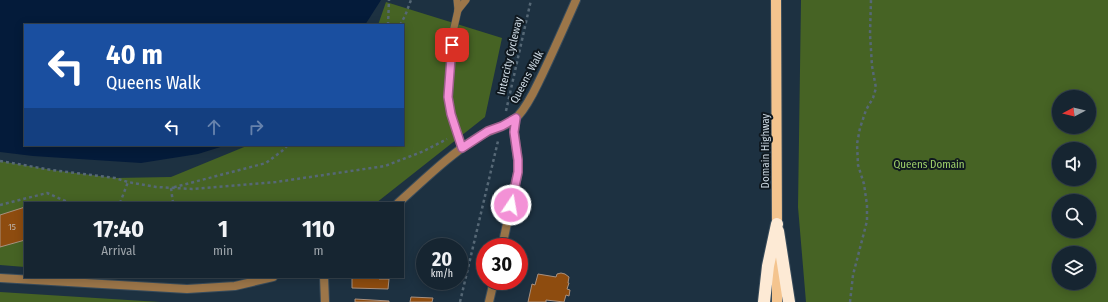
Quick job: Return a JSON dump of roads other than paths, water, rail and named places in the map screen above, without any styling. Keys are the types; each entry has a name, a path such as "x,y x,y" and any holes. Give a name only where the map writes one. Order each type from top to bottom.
{"highway":[{"path":"764,302 768,266 777,224"},
{"path":"777,224 789,302"}],"main road":[{"name":"Domain Highway","path":"776,0 777,302"}],"street":[{"name":"Queens Walk","path":"399,202 462,148 488,131 502,126 516,118 529,102 552,56 576,0"},
{"path":"504,238 518,172 514,132 516,118"},
{"path":"0,278 187,289 235,286 269,278"},
{"path":"324,278 325,302"},
{"path":"489,302 492,290"}],"lane":[{"path":"457,0 458,10 453,32 448,97 451,114 462,148"},
{"path":"458,10 466,0"}],"water":[{"path":"0,0 381,0 366,24 24,24 24,146 224,146 198,154 141,163 33,156 0,152"}],"park label":[{"name":"Queens Domain","path":"929,164"}]}
